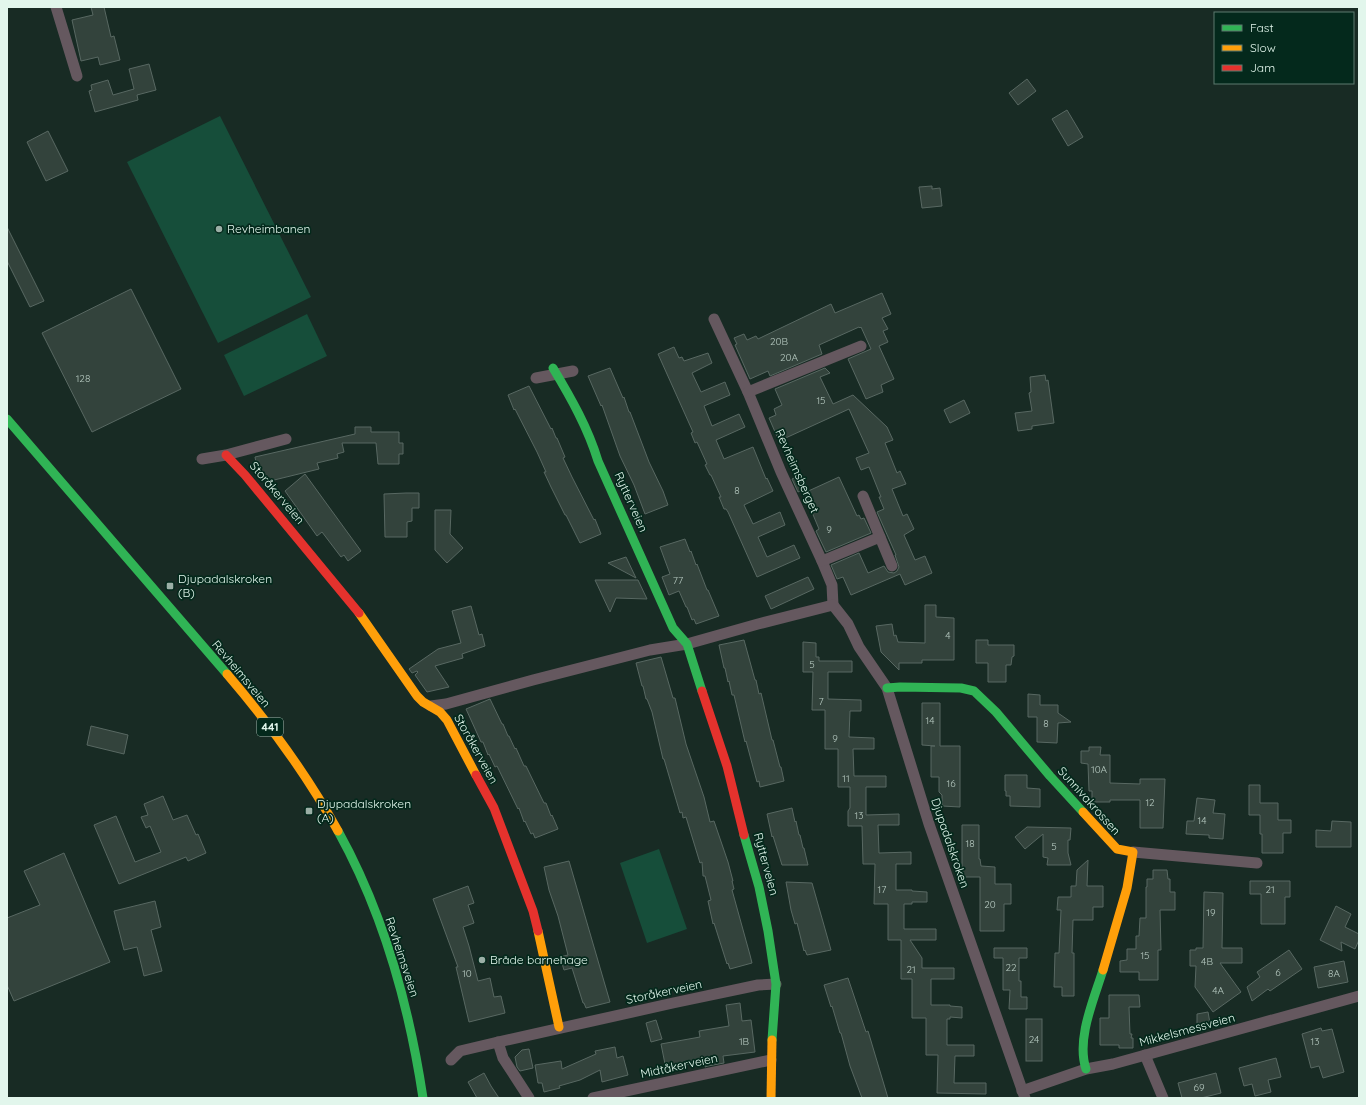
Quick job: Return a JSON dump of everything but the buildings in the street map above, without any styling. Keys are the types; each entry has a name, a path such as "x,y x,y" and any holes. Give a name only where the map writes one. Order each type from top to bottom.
{"street":[{"path":"56,7 77,76"},
{"name":"Revheimsberget","path":"714,319 748,392 781,472 822,561 832,585 834,605"},
{"path":"748,392 861,346"},
{"path":"536,378 555,371 573,371"},
{"name":"Rytterveien","path":"555,371 576,407 593,445 598,461 673,628 688,644 727,766 736,810 760,887 776,984 771,1060 771,1098"},
{"name":"Revheimsveien","path":"7,419 251,702 286,748 322,802 347,848 370,897 388,945 405,1003 419,1067 423,1098"},
{"name":"Storåkerveien","path":"202,459 226,455 286,439"},
{"name":"Storåkerveien","path":"226,455 245,475 358,611 417,696 423,702 440,712 447,720 494,808 533,911 559,1027"},
{"path":"863,496 892,566"},
{"path":"822,561 880,537"},
{"path":"431,706 446,704 650,650 688,644 758,624 834,605"},
{"name":"Djupadalskroken","path":"834,605 848,624 859,647 887,688 929,824 1023,1094"},
{"name":"Sunnivakrossen","path":"887,688 961,688 974,691 996,712 1050,776 1117,849 1133,852"},
{"path":"1086,1069 1083,1062 1085,1030 1127,888 1133,852 1257,863"},
{"name":"Storåkerveien","path":"451,1060 460,1052 559,1027 758,986 776,984"},
{"name":"Mikkelsmessveien","path":"1023,1094 1086,1069 1113,1064 1359,996"},
{"path":"498,1042 503,1058 529,1098"},
{"path":"1145,1055 1163,1098"},
{"name":"Midtåkerveien","path":"593,1098 771,1060"}],"green space":[{"name":"Revheimbanen","path":"220,116 311,297 218,343 127,162"},
{"path":"307,314 327,356 244,396 224,355"},
{"path":"659,849 687,929 647,943 620,863"}],"traffic: fast":[{"path":"553,368 573,402 584,425 598,461 673,628 687,644 702,691"},
{"path":"7,419 227,674"},
{"path":"887,688 961,688 974,691 996,712 1050,776 1083,812"},
{"path":"338,831 369,895 392,961 410,1029 423,1098"},
{"path":"744,835 759,887 768,931 776,984 772,1040"},
{"path":"1086,1069 1083,1057 1083,1045 1087,1019 1103,970"}],"traffic: slow":[{"path":"359,613 417,696 423,702 440,712 447,720 476,775"},
{"path":"227,674 258,711 287,750 338,831"},
{"path":"1083,812 1117,849 1133,852 1127,888 1103,970"},
{"path":"538,931 559,1027"},
{"path":"771,1098 772,1040"}],"traffic: jam":[{"path":"226,455 245,475 359,613"},
{"path":"702,691 727,766 744,835"},
{"path":"476,775 494,808 533,911 538,931"}],"place":[{"name":"Revheimbanen","path":"219,229"},
{"name":"Djupadalskroken (B)","path":"170,586"},
{"name":"Djupadalskroken (A)","path":"309,811"},
{"name":"Bråde barnehage","path":"482,960"}]}
